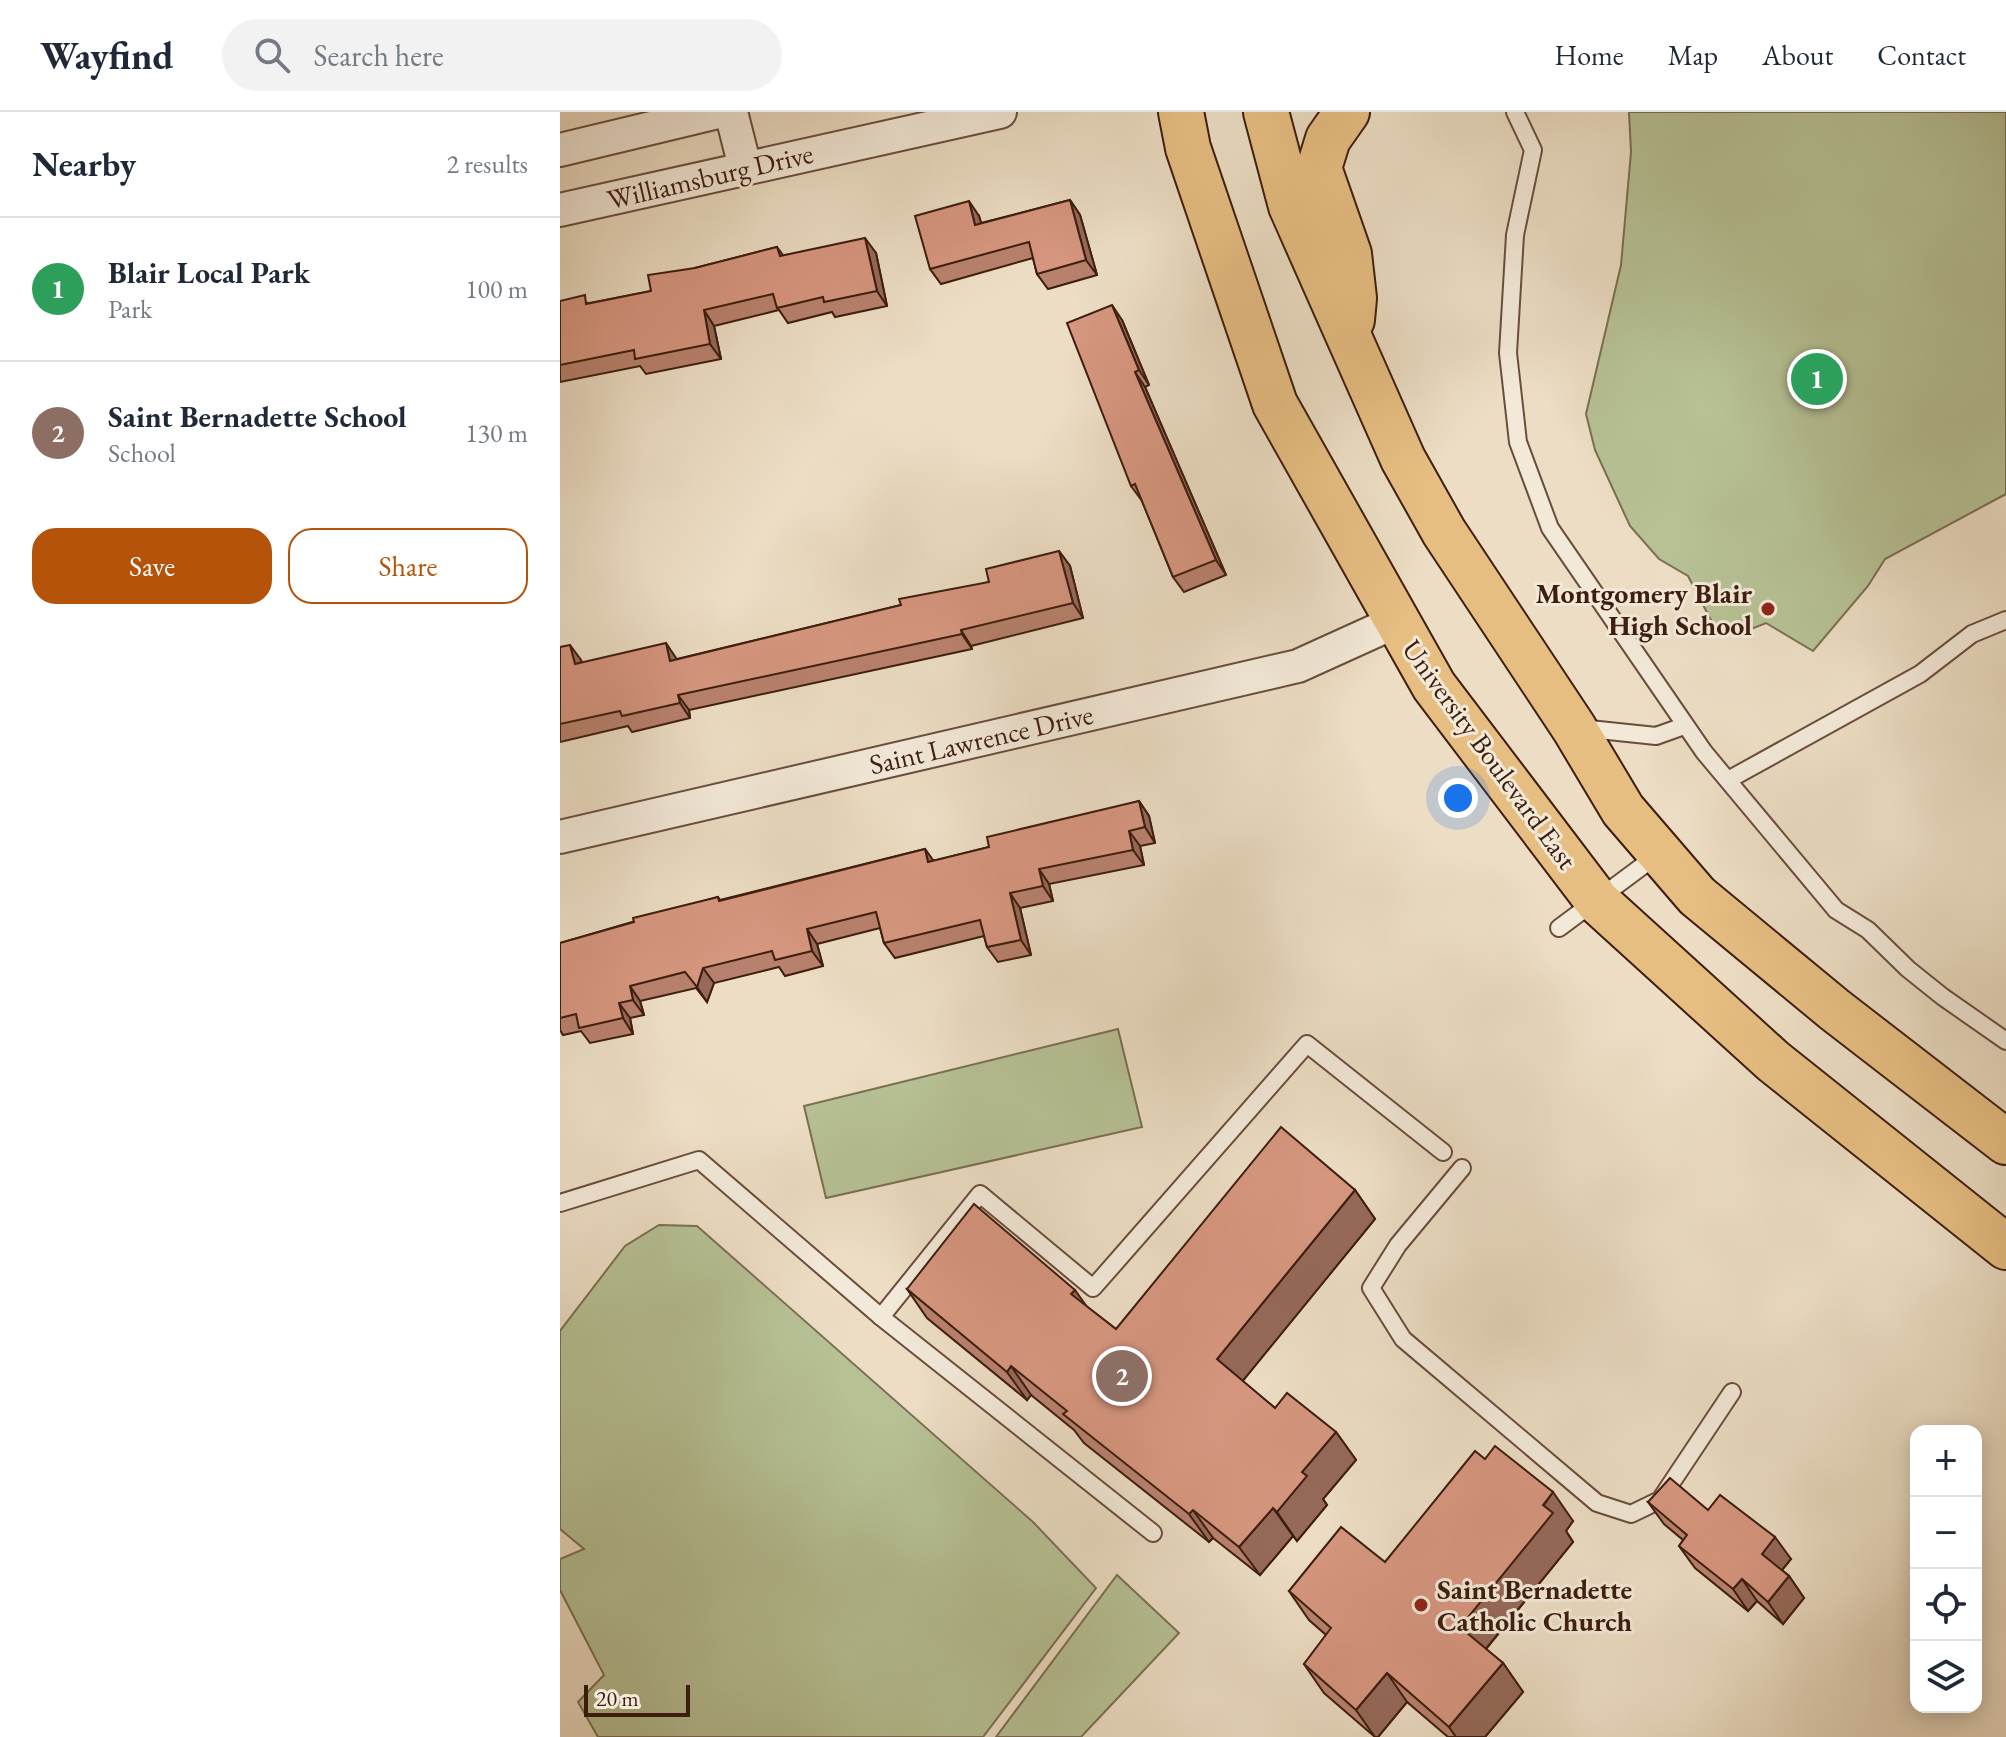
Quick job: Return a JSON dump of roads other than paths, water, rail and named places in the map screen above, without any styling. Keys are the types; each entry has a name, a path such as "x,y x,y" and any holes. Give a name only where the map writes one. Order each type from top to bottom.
{"main road":[{"name":"University Boulevard East","path":"1181,112 1188,148 1275,404 1395,622 1434,686 1598,902 1773,1061 2006,1247"},
{"path":"1266,112 1291,206 1403,459 1444,532 1574,728 1623,810 1709,906 1835,1010 2006,1142"},
{"path":"1347,112 1335,126 1319,168 1349,254 1354,298 1351,338"}],"street":[{"path":"560,150 718,112"},
{"path":"731,112 745,167"},
{"name":"Williamsburg Drive","path":"560,210 1000,112"},
{"name":"Saint Lawrence Drive","path":"560,837 1298,666 1395,622"}],"lane":[{"path":"1515,112 1533,150 1515,235 1508,353 1518,442 1550,528 1620,625 1684,726 1836,910 1868,930 1908,969 2006,1041"},
{"path":"1728,780 1920,674 1972,634 2006,620"},
{"path":"1574,728 1656,736 1684,726"},
{"path":"1559,928 1660,853"},
{"path":"881,1317 980,1194 1093,1288 1307,1044 1443,1152"},
{"path":"560,1203 699,1160 881,1317 1153,1533"},
{"path":"1462,1168 1398,1245 1371,1288 1403,1339 1597,1503 1631,1514 1660,1500 1732,1392"}],"place":[{"name":"Blair Local Park","path":"1817,379"},
{"name":"Montgomery Blair High School","path":"1768,609"},
{"name":"Saint Bernadette School","path":"1122,1376"},
{"name":"Saint Bernadette Catholic Church","path":"1421,1605"}]}
